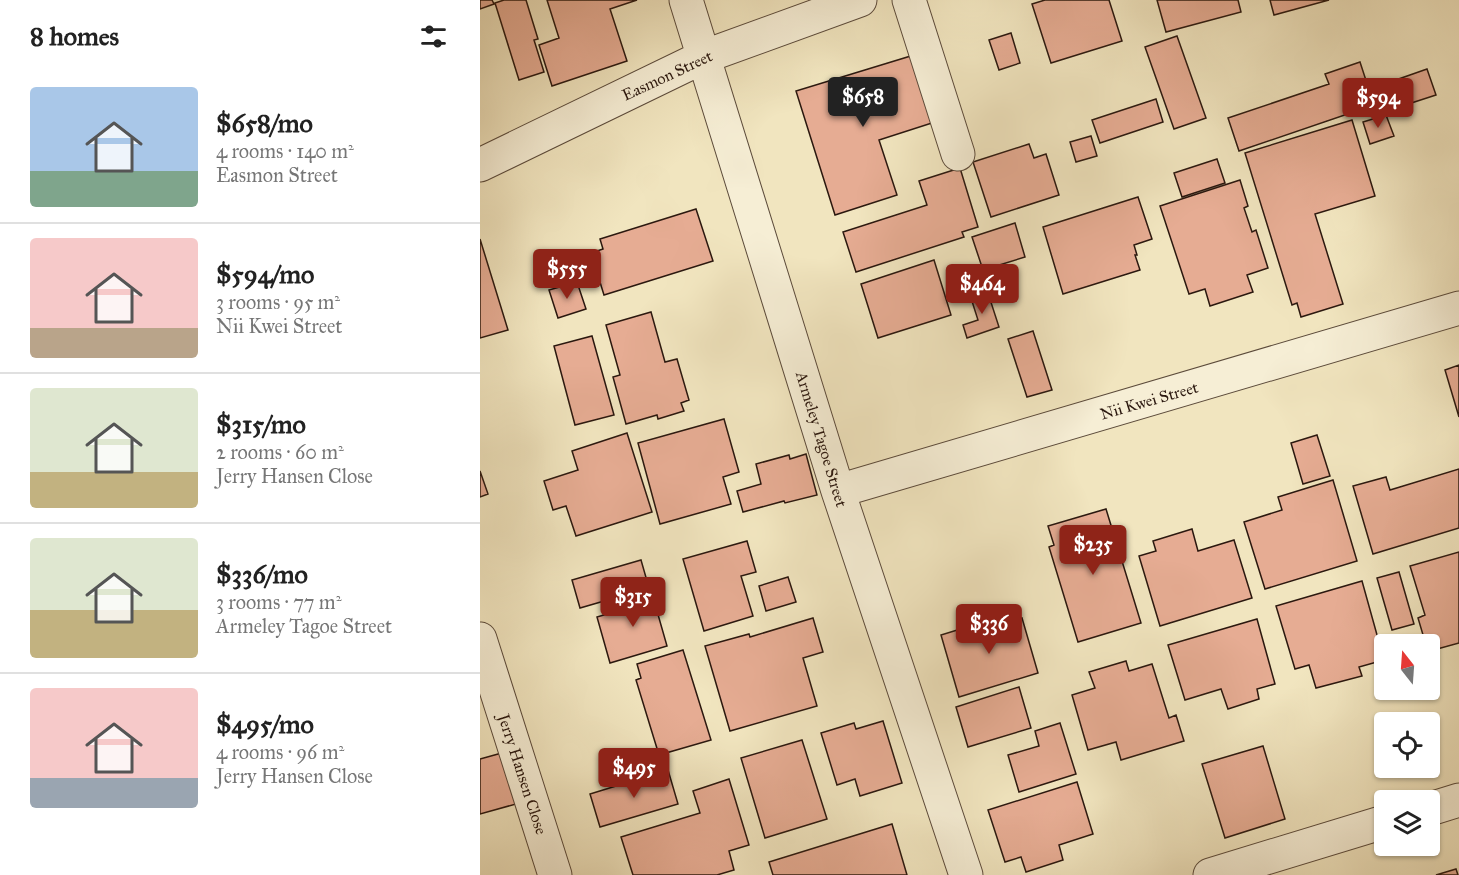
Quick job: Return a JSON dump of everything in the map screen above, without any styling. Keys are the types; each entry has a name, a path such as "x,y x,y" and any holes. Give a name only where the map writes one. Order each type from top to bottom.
{"street":[{"name":"Armeley Tagoe Street","path":"686,0 838,491 966,875"},
{"name":"Easmon Street","path":"480,165 703,57 860,0"},
{"path":"909,0 958,154"},
{"name":"Nii Kwei Street","path":"838,491 1459,308"},
{"name":"Jerry Hansen Close","path":"480,639 555,875"},
{"path":"1440,805 1459,800"},
{"path":"1210,875 1374,825"}],"building":[{"path":"480,0 492,0 494,4 480,9"},
{"path":"504,0 526,0 538,39 534,40 544,72 519,80 495,3"},
{"path":"547,0 637,0 610,9 627,61 552,86 539,45 559,38"},
{"path":"1045,0 1109,0 1122,41 1051,63 1032,4"},
{"path":"1157,0 1238,0 1241,12 1166,32"},
{"path":"1270,0 1329,0 1274,15"},
{"path":"1011,33 1020,63 999,70 989,40"},
{"path":"1177,36 1206,118 1174,129 1145,47"},
{"path":"914,55 935,122 879,140 897,195 835,215 796,91"},
{"path":"1360,62 1374,105 1239,151 1228,118 1329,84 1325,74"},
{"path":"1427,69 1436,95 1399,107 1390,82"},
{"path":"1156,99 1163,122 1100,143 1092,120"},
{"path":"1386,115 1394,136 1370,144 1363,122"},
{"path":"1352,120 1375,196 1315,214 1343,304 1301,317 1297,303 1292,305 1245,153"},
{"path":"1091,136 1097,156 1076,162 1070,142"},
{"path":"1029,144 1034,158 1046,154 1059,195 991,217 973,162"},
{"path":"1217,159 1225,183 1182,197 1174,173"},
{"path":"960,168 978,227 962,232 964,237 856,272 843,232 927,205 919,181"},
{"path":"1240,180 1248,206 1244,208 1252,232 1256,230 1268,268 1247,275 1253,292 1210,306 1205,289 1189,294 1160,206"},
{"path":"1138,197 1152,239 1134,245 1140,270 1063,294 1043,227"},
{"path":"696,209 713,261 604,295 591,253 603,249 600,239"},
{"path":"1015,223 1025,257 983,270 972,237"},
{"path":"480,239 508,330 480,338"},
{"path":"934,260 951,315 878,338 861,284"},
{"path":"577,282 586,309 558,318 549,290"},
{"path":"987,290 999,327 967,338 963,325 978,320 970,295"},
{"path":"651,312 665,362 677,359 689,400 681,403 684,411 658,419 657,415 626,424 613,377 620,375 606,325"},
{"path":"1033,331 1052,390 1027,397 1008,339"},
{"path":"592,336 614,415 575,425 554,346"},
{"path":"1459,365 1459,417 1445,370"},
{"path":"724,419 739,472 723,477 731,504 660,524 638,443"},
{"path":"627,433 652,512 576,536 566,506 553,510 544,481 578,470 572,451"},
{"path":"1317,435 1330,476 1303,484 1291,443"},
{"path":"806,454 817,495 743,512 737,491 761,484 756,464 789,455 790,459"},
{"path":"1459,469 1459,528 1373,554 1353,486 1386,477 1390,490"},
{"path":"480,471 488,494 480,497"},
{"path":"1333,480 1357,561 1265,589 1244,522 1282,510 1278,497"},
{"path":"1106,509 1141,623 1078,642 1049,547 1054,545 1048,526"},
{"path":"1192,529 1198,551 1234,540 1252,598 1160,626 1139,556 1156,551 1153,541"},
{"path":"747,541 756,572 741,576 753,616 704,631 683,559"},
{"path":"1459,552 1459,643 1440,648 1440,634 1423,634 1418,618 1425,615 1410,566"},
{"path":"641,560 649,588 580,608 572,580"},
{"path":"1399,572 1414,624 1392,630 1377,578"},
{"path":"788,577 796,602 766,611 759,586"},
{"path":"1362,581 1377,634 1374,634 1374,663 1359,667 1362,676 1316,688 1309,665 1295,669 1276,606"},
{"path":"651,590 667,646 610,663 597,617 627,608 624,598"},
{"path":"1006,615 1007,622 1022,618 1038,673 959,697 941,635"},
{"path":"813,618 823,652 803,658 817,706 730,731 705,646 749,634 750,637"},
{"path":"1257,619 1275,684 1257,689 1259,699 1228,709 1221,689 1185,700 1168,645"},
{"path":"683,650 711,740 659,755 636,680 641,678 637,664"},
{"path":"1126,661 1129,671 1152,664 1169,718 1176,715 1184,741 1121,760 1116,742 1088,750 1072,695 1095,688 1089,672"},
{"path":"1019,687 1031,728 968,747 956,707"},
{"path":"883,721 902,783 860,796 855,779 837,785 821,733 854,723 856,729"},
{"path":"1060,723 1076,774 1019,792 1008,755 1039,746 1035,731"},
{"path":"802,740 827,819 765,838 741,758"},
{"path":"1263,746 1285,819 1225,838 1202,764"},
{"path":"509,751 523,802 480,814 480,759"},
{"path":"668,770 678,804 600,827 590,794"},
{"path":"729,779 749,845 729,851 734,870 717,875 633,875 621,837 700,813 693,791"},
{"path":"1077,782 1093,834 1059,845 1063,860 1026,872 1021,857 1005,862 988,810"},
{"path":"892,824 907,875 773,875 769,862"},
{"path":"1456,869 1458,875 1436,875"}]}
